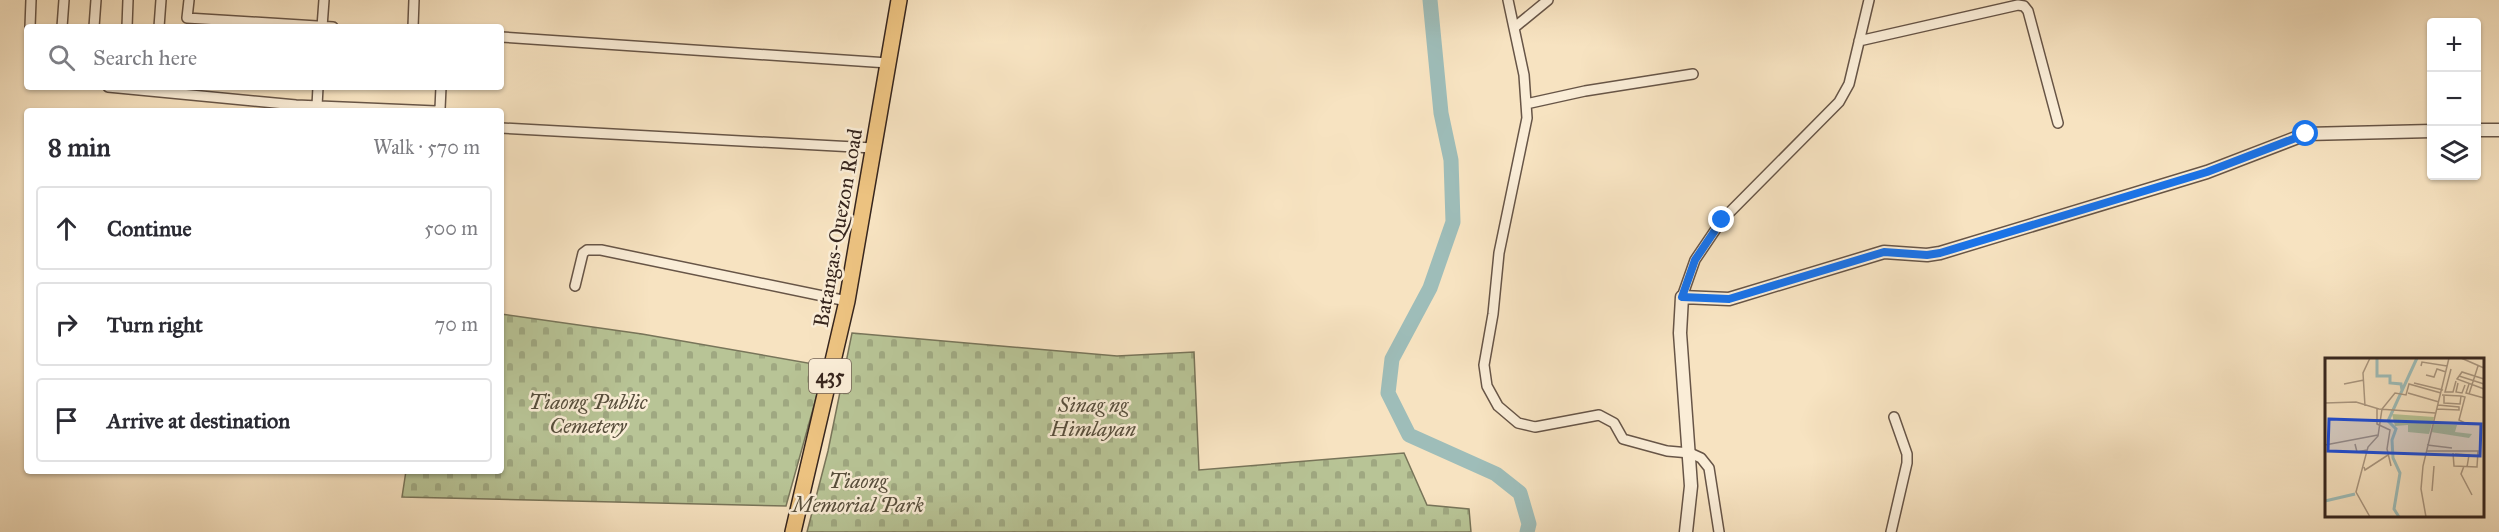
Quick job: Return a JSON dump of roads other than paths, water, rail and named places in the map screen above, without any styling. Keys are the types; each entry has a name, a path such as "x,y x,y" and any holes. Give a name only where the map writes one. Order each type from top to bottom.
{"main road":[{"name":"Batangas-Quezon Road","path":"793,532 848,301 899,0"}],"street":[{"path":"30,24 32,0"},
{"path":"62,24 64,0"},
{"path":"94,24 96,0"},
{"path":"127,24 128,0"},
{"path":"159,24 161,0"},
{"path":"189,0 187,22 241,24"},
{"path":"322,24 324,0"},
{"path":"413,24 414,0"},
{"path":"1508,0 1524,75 1527,118 1499,253 1493,314 1484,365 1487,386 1498,406 1518,423 1535,427 1599,416 1614,423 1623,439 1668,451 1690,453 1701,458 1709,468 1719,532"},
{"path":"1515,27 1548,0"},
{"path":"1686,532 1691,486 1680,333 1682,297 1695,260 1722,220 1839,102 1849,84 1869,0"},
{"path":"1859,41 1964,16 2018,5 2024,6 2028,10 2058,123"},
{"path":"504,37 888,63"},
{"path":"1526,104 1585,91 1693,74"},
{"path":"317,106 318,90"},
{"path":"440,108 441,90"},
{"path":"183,91 317,106 365,108"},
{"path":"504,128 873,148"},
{"path":"2481,130 2499,130"},
{"path":"1682,297 1729,299 1884,252 1927,255 1940,253 2207,172 2306,134 2427,131"},
{"path":"575,286 583,253 587,250 601,250 848,301"},
{"path":"1891,532 1907,464 1907,454 1894,417"}],"waterway":[{"path":"1430,0 1441,113 1451,160 1453,222 1430,288 1392,359 1388,393 1409,435 1496,474 1520,493 1529,524 1527,532"}],"park label":[{"name":"Tiaong Public Cemetery","path":"588,414"},
{"name":"Sinag ng Himlayan","path":"1093,417"},
{"name":"Tiaong Memorial Park","path":"858,493"}]}
